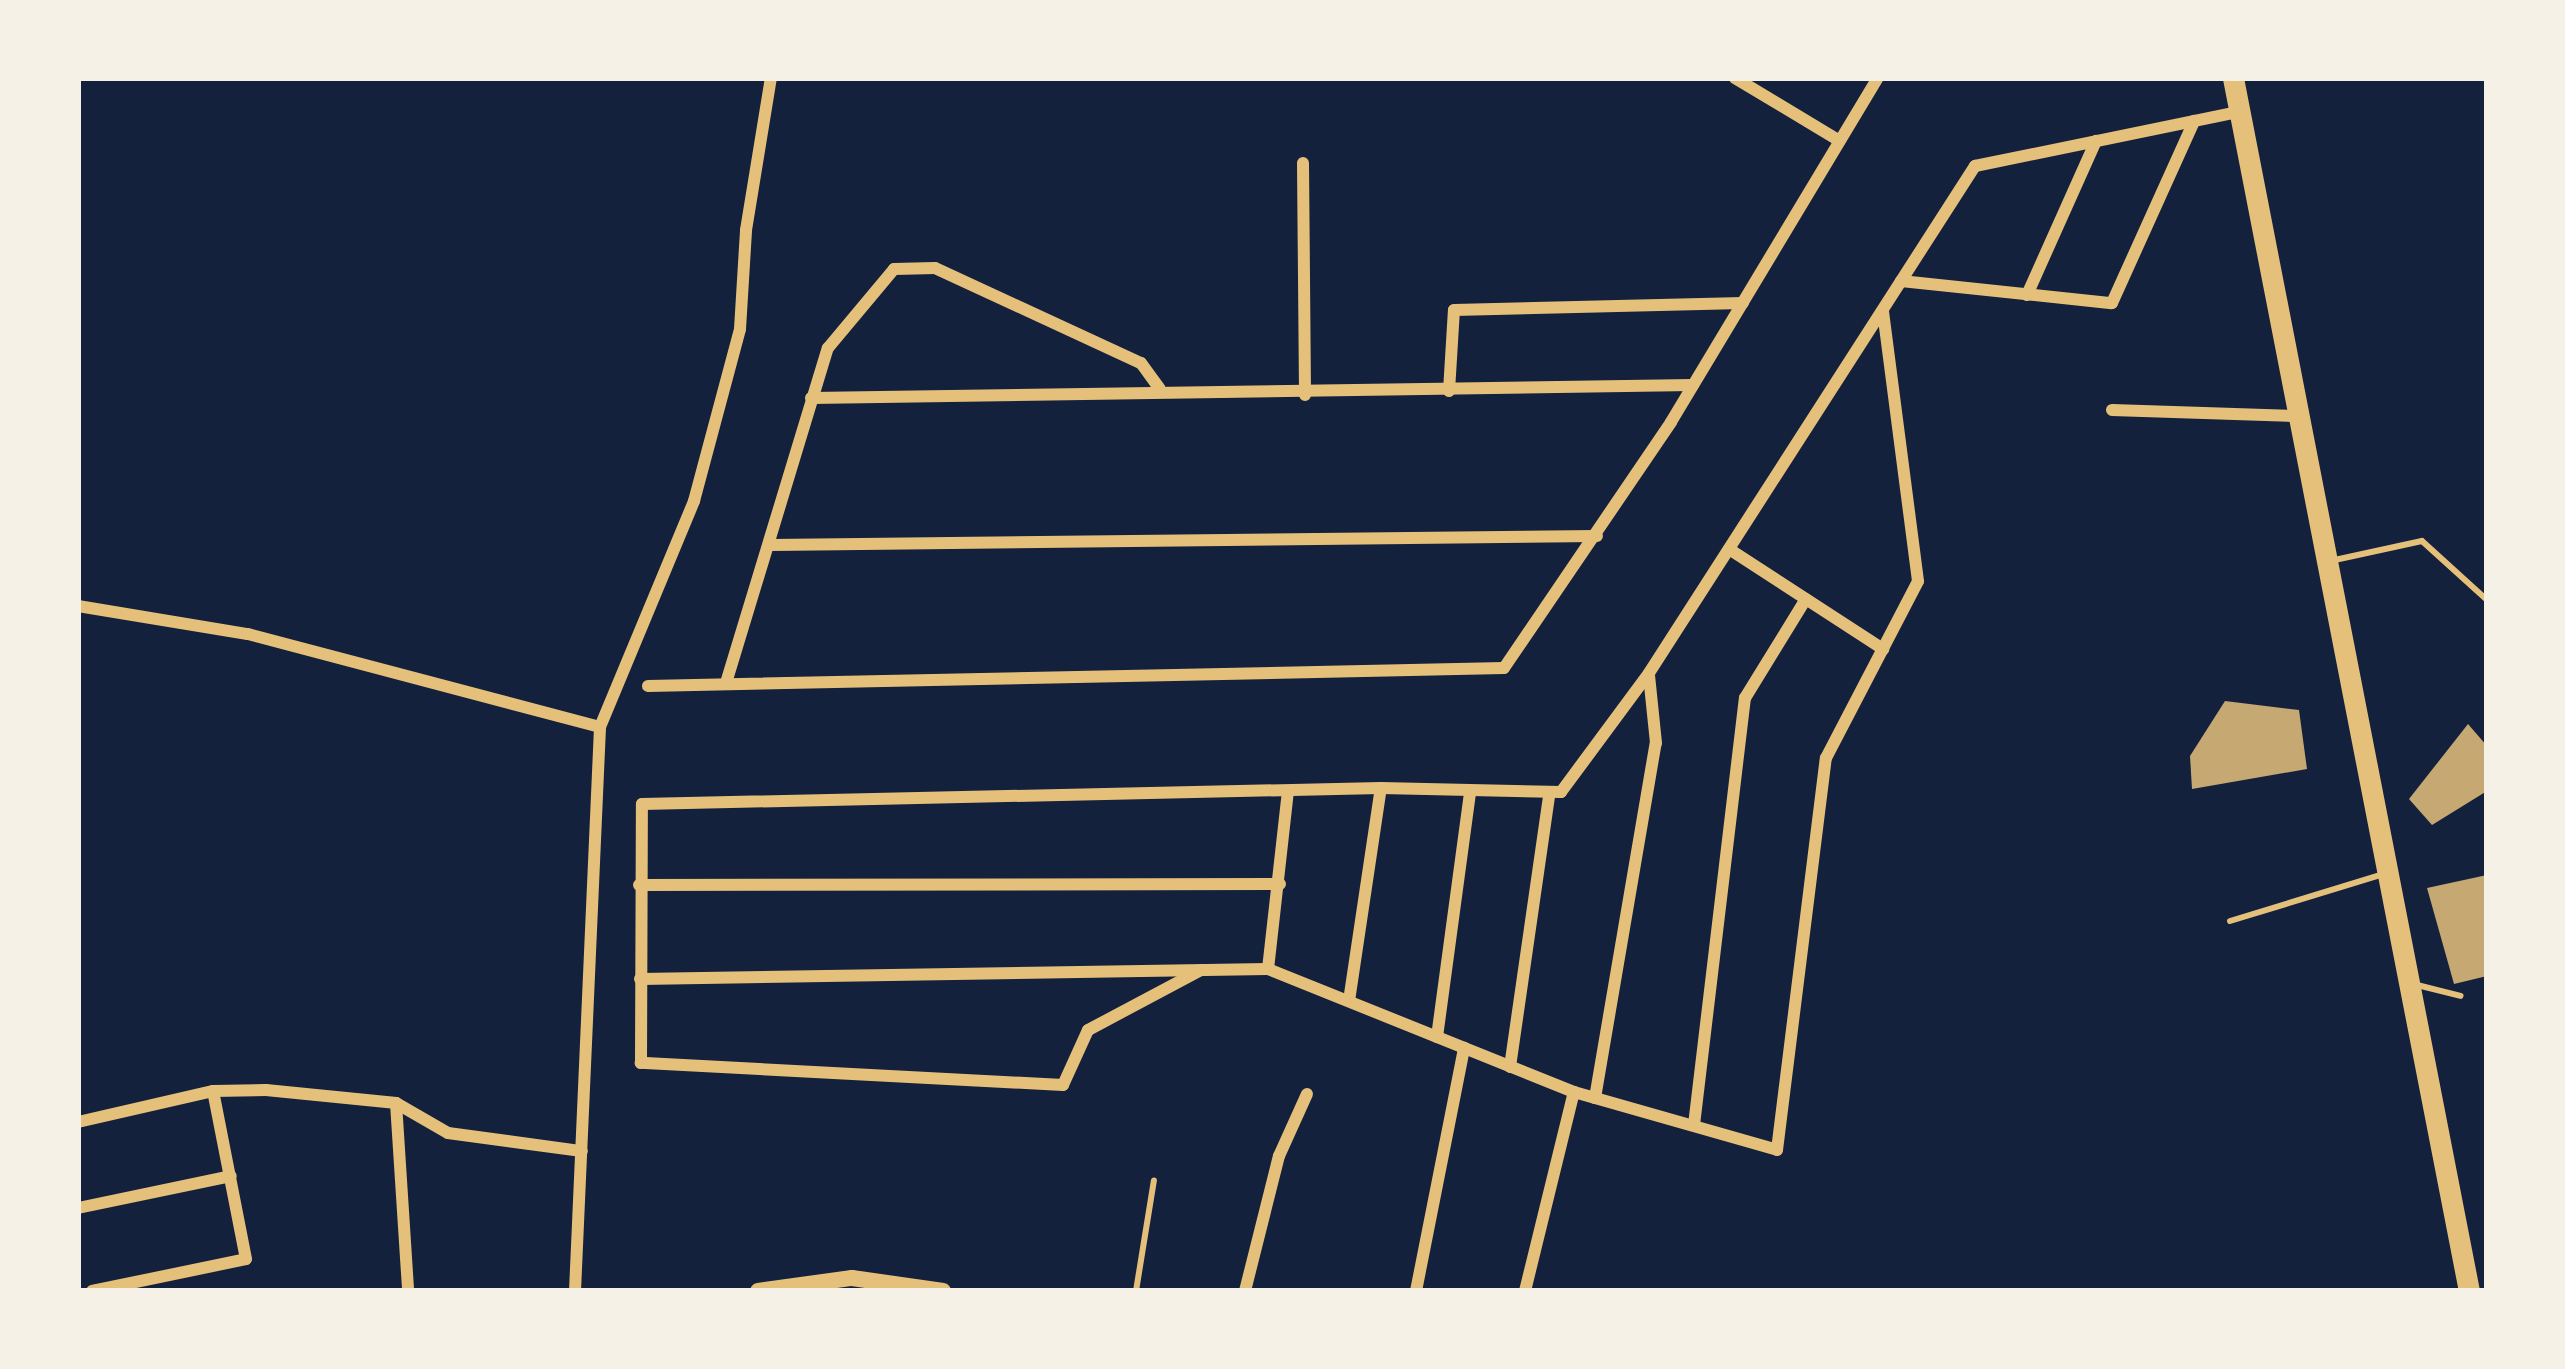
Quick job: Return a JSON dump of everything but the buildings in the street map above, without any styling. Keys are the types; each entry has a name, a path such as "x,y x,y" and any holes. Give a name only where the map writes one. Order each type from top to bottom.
{"highway":[{"path":"2233,78 2295,416 2469,1291"}],"street":[{"path":"575,1291 600,728 694,501 740,329 746,230 771,78"},
{"path":"1735,78 1840,141"},
{"path":"648,686 1497,671 1514,658 1598,536 1878,78"},
{"path":"1201,970 1088,1030 1063,1085 641,1063 642,804 1381,788 1549,795 1574,783 1649,674 1975,166 2239,112"},
{"path":"1901,281 2112,303 2194,121"},
{"path":"2027,295 2096,141"},
{"path":"1303,163 1305,395"},
{"path":"726,683 828,348 894,269 935,268 1141,363 1160,388"},
{"path":"1449,391 1454,310 1743,303"},
{"path":"640,979 1268,969 1574,1092 1777,1150 1826,758 1918,581 1882,310"},
{"path":"811,398 1160,388 1305,395 1693,385"},
{"path":"2112,410 2295,416"},
{"path":"771,545 1598,536"},
{"path":"1729,549 1882,649"},
{"path":"1694,1126 1745,698 1806,599"},
{"path":"78,607 248,634 600,728"},
{"path":"1595,1098 1656,742 1649,674"},
{"path":"1349,1001 1381,788"},
{"path":"1268,969 1288,792"},
{"path":"1437,1037 1470,792"},
{"path":"1510,1067 1549,795"},
{"path":"639,885 1280,884"},
{"path":"1416,1291 1464,1048"},
{"path":"78,1122 213,1091 397,1103 448,1133 582,1151"},
{"path":"92,1291 246,1259 213,1091"},
{"path":"1525,1291 1574,1092"},
{"path":"1245,1291 1279,1156 1307,1094"},
{"path":"397,1103 408,1291"},
{"path":"78,1208 231,1176"},
{"path":"758,1291 852,1278 943,1291"}],"lane":[{"path":"2326,562 2422,541 2487,600"},
{"path":"2230,921 2387,874"},
{"path":"2409,983 2461,996"},
{"path":"1136,1291 1154,1180"}]}
